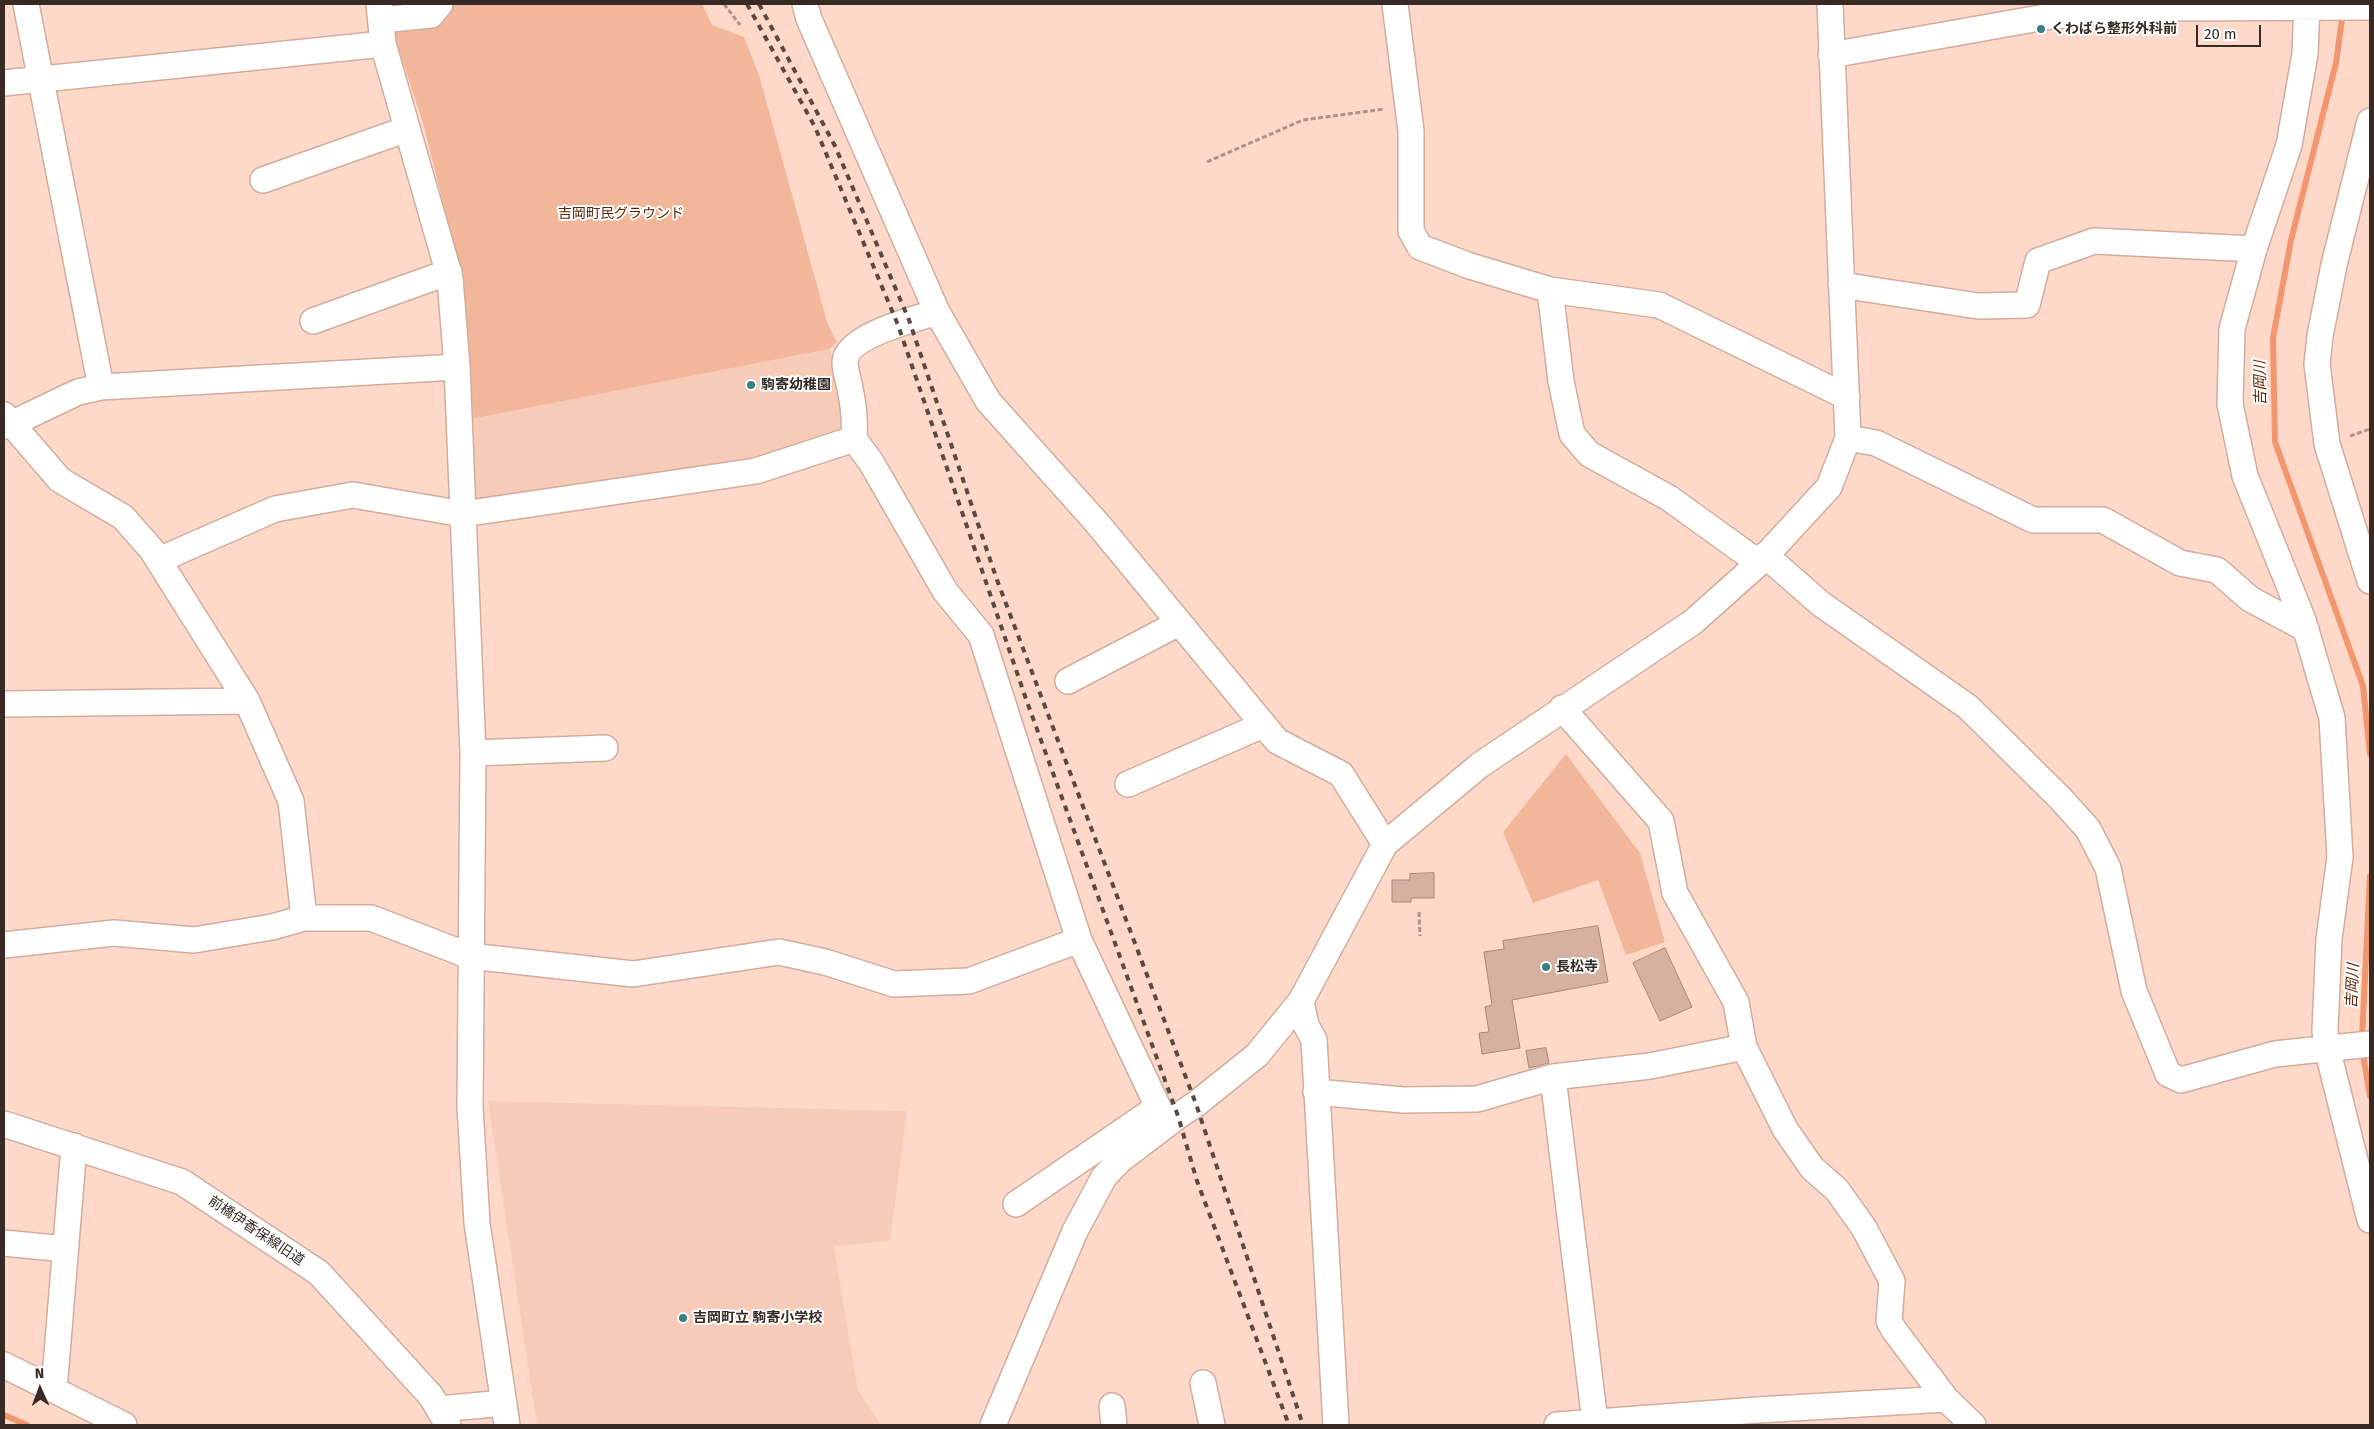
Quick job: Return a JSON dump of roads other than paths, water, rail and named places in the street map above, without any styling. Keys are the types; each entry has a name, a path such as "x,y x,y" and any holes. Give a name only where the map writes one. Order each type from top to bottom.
{"street":[{"path":"26,4 100,387"},
{"path":"4,83 40,80 431,15 440,4"},
{"path":"805,4 809,19 937,312 988,401 1097,523 1277,741 1341,774 1385,844"},
{"path":"1395,4 1411,131 1411,232 1420,246 1470,266 1550,290 1659,305 1847,397"},
{"path":"992,1425 1075,1231 1104,1177 1120,1160 1196,1104 1257,1055 1301,1001 1385,844 1480,765 1562,708 1693,622 1762,559 1829,487 1848,438 1830,4"},
{"path":"1831,55 2051,16 2172,8 2310,5 2370,7"},
{"path":"2310,5 2305,54 2289,145 2254,249 2232,329 2230,404 2245,476 2306,629 2332,718 2340,857 2329,939 2324,1030 2333,1047 2370,1220"},
{"path":"381,22 407,128 449,272 456,367 473,753 470,1106 478,1223 506,1414 443,1417"},
{"path":"2370,121 2334,265 2320,336 2317,364 2327,444 2370,581"},
{"path":"263,180 407,128"},
{"path":"1841,285 1978,306 2027,305 2038,261 2094,241 2254,249"},
{"path":"313,320 449,272"},
{"path":"1550,290 1561,381 1572,434 1589,454 1669,498 1762,559 1968,708 2060,798 2088,829 2108,868 2134,991 2168,1074 2181,1080 2274,1054 2370,1044"},
{"path":"937,312 869,336 856,343 848,352 845,362 855,420 854,439 871,462 945,590 981,635 1079,940 1158,1107 1016,1204"},
{"path":"304,918 292,801 247,701 159,560 123,517 60,480 6,422 78,392 100,387 456,367"},
{"path":"1848,438 1876,443 2033,520 2103,520 2180,563 2217,570 2250,599 2306,629"},
{"path":"159,560 275,509 353,495 463,514 756,471 854,439"},
{"path":"1068,681 1180,623"},
{"path":"4,704 247,701"},
{"path":"1562,708 1661,821 1675,892 1736,1002 1744,1047 1785,1128 1812,1168 1837,1190 1864,1228 1892,1281 1889,1321 1946,1399 1973,1425"},
{"path":"1128,784 1263,725"},
{"path":"473,753 605,748"},
{"path":"4,945 114,933 194,940 272,927 304,918 371,918 470,956 633,974 779,952 825,962 894,984 969,981 1079,940"},
{"path":"1301,1001 1306,1026 1314,1040 1336,1425"},
{"path":"1316,1092 1403,1100 1476,1098 1553,1077 1650,1066 1744,1047"},
{"path":"1553,1077 1610,1423"},
{"name":"前橋伊香保線旧道","path":"4,1124 182,1182 319,1273 431,1396 443,1417"},
{"path":"54,1390 74,1146"},
{"path":"1090,1153 1104,1177"},
{"path":"4,1243 65,1249"},
{"path":"4,1365 124,1425"},
{"path":"1203,1383 1212,1425"},
{"path":"1558,1425 1610,1423 1758,1410 1946,1399"}],"waterway":[{"name":"吉岡川","path":"2343,12 2336,63 2291,240 2273,338 2275,442 2363,686 2370,754"},
{"name":"吉岡川","path":"2362,1039 2370,876"},
{"name":"吉岡川","path":"2362,1049 2370,1096"},
{"path":"4,1415 27,1425"}],"railway":[{"path":"747,4 815,127 898,325 1026,699 1178,1116 1197,1181 1289,1425"},
{"path":"759,4 835,146 909,320 997,580 1196,1104 1303,1425"}],"place":[{"name":"くわばら整形外科前","path":"2041,29"},
{"name":"駒寄幼稚園","path":"751,385"},
{"name":"長松寺","path":"1546,967"},
{"name":"吉岡町立 駒寄小学校","path":"683,1318"}],"park label":[{"name":"吉岡町民グラウンド","path":"621,214"}]}
